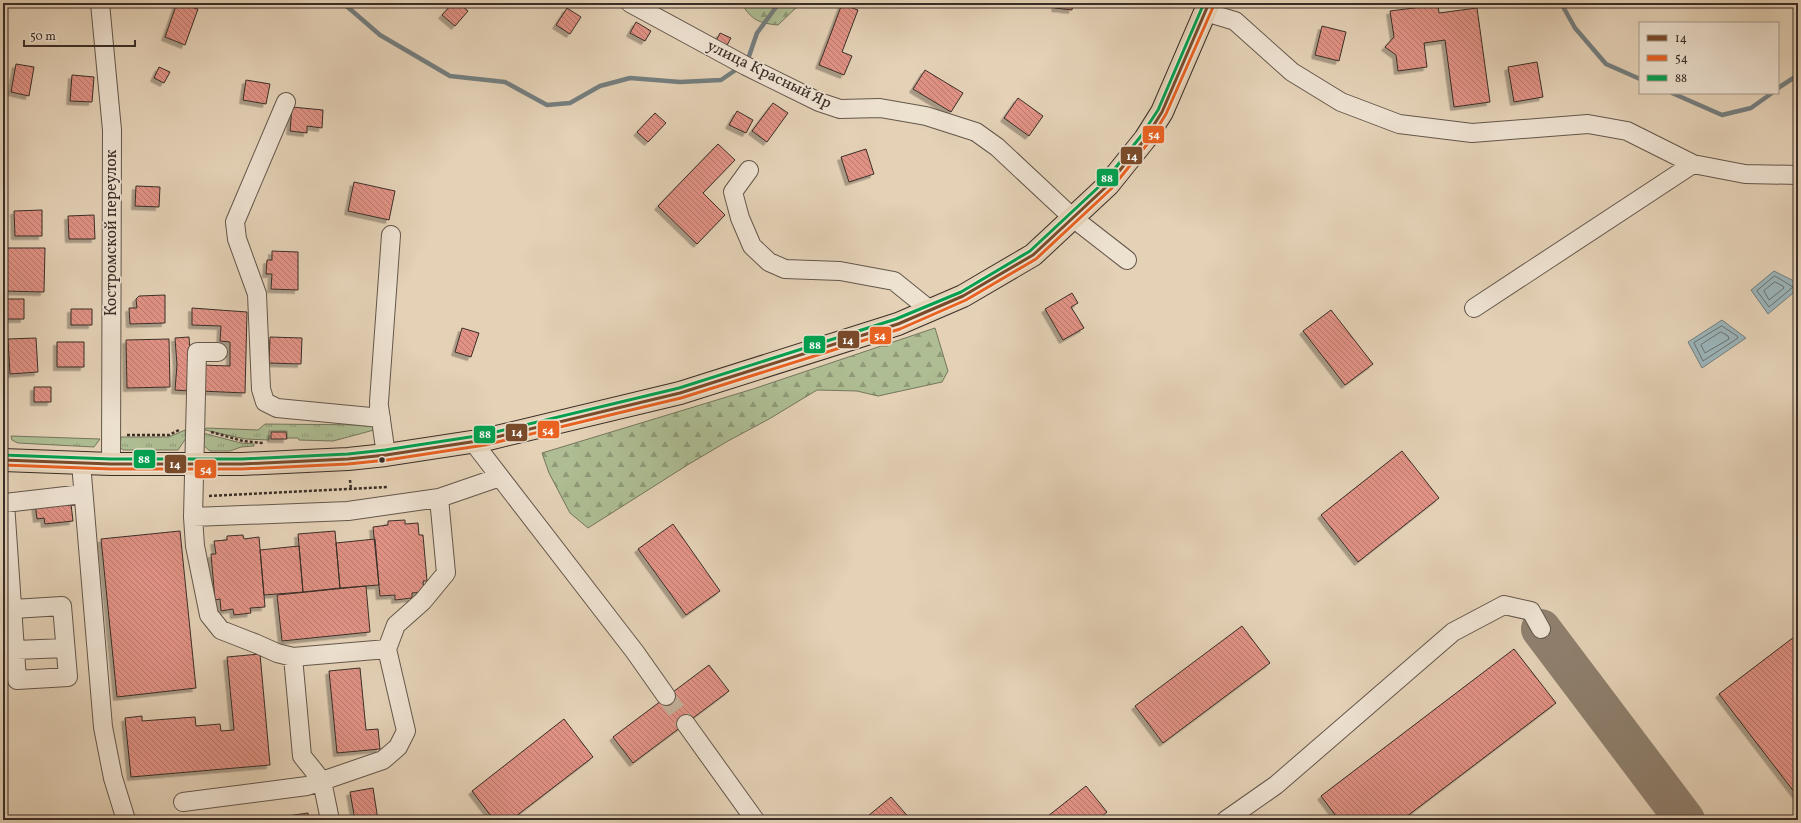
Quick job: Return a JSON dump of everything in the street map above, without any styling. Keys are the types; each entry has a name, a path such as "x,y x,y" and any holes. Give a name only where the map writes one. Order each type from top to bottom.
{"main road":[{"path":"3,460 111,464 194,464 348,459 473,442 680,394 898,324 963,296 1026,259 1074,218 1108,185 1149,132 1162,112 1207,7"}],"street":[{"name":"Костромской переулок","path":"100,3 112,130 111,464"},
{"name":"улица Красный Яр","path":"630,3 746,66 819,102 840,109 880,108 926,116 976,132 997,147 1074,218 1127,260"},
{"path":"1207,7 1235,21 1292,72 1341,102 1399,124 1472,133 1588,124 1627,130 1694,164 1745,174 1798,175"},
{"path":"286,102 235,222 237,239 257,294 260,389 265,402 277,408 379,405"},
{"path":"1474,308 1694,164"},
{"path":"748,170 732,192 740,218 752,246 769,262 785,269 840,272 894,281 930,310"},
{"path":"386,455 379,405 391,236"},
{"path":"218,352 197,352 194,428 193,517 195,546 209,615 221,630 277,653 293,657 387,649"},
{"path":"473,442 635,652 666,696"},
{"path":"81,463 104,727 113,778 126,820"},
{"path":"193,517 348,511 439,498 500,477"},
{"path":"13,609 62,606 68,677 17,680 5,503 83,494"},
{"path":"183,802 307,786 383,760 398,747 406,731 387,649 396,626 423,601 446,573 439,498"},
{"path":"1226,820 1276,785 1453,632 1504,605 1531,611 1541,629"},
{"path":"16,650 65,648"},
{"path":"293,657 302,756 322,781 330,820"},
{"path":"686,724 755,820"}],"path":[{"path":"111,435 169,435 186,428 194,428 243,441 264,444"},
{"path":"350,480 351,490"},
{"path":"193,497 391,487"}],"green space":[{"path":"741,3 801,3 778,25 756,20"},
{"path":"935,328 948,371 942,382 878,396 857,391 817,390 689,464 588,528 570,513 549,473 542,453 753,389"},
{"path":"265,424 371,425 374,430 333,441 299,440 298,438 287,438 287,431 269,431 269,440 245,439 205,430 206,428 258,430"},
{"path":"185,430 186,438 178,450 123,450 120,447 121,437 169,437"},
{"path":"203,433 241,443 254,444 254,446 241,447 230,451 210,451 202,444"},
{"path":"11,436 100,439 94,447 18,443 12,440"}],"water":[{"path":"1774,271 1798,283 1798,289 1768,314 1751,290"},
{"path":"1722,320 1746,338 1702,368 1688,342"}],"building":[{"path":"177,3 198,9 185,45 165,37"},
{"path":"453,3 458,3 468,11 455,26 442,15"},
{"path":"1056,3 1073,3 1072,10 1055,8"},
{"path":"842,4 858,10 842,52 852,56 844,75 819,65"},
{"path":"1438,5 1439,13 1477,8 1490,102 1454,107 1445,40 1424,43 1427,67 1398,71 1396,55 1385,47 1394,37 1390,11"},
{"path":"567,8 581,17 570,34 556,25"},
{"path":"636,22 651,31 645,41 630,33"},
{"path":"1322,26 1346,32 1339,61 1315,55"},
{"path":"720,33 731,38 726,47 716,41"},
{"path":"1537,62 1543,97 1514,102 1508,67"},
{"path":"16,64 34,67 29,96 11,92"},
{"path":"159,67 170,72 164,83 154,78"},
{"path":"925,70 963,93 951,112 913,89"},
{"path":"72,75 94,77 92,102 70,101"},
{"path":"246,80 270,84 266,104 243,100"},
{"path":"1018,98 1043,116 1029,136 1004,118"},
{"path":"773,103 788,113 767,142 752,131"},
{"path":"292,107 323,110 322,128 307,126 307,133 290,131"},
{"path":"737,111 753,120 746,133 729,125"},
{"path":"655,113 666,123 648,142 637,132"},
{"path":"718,144 735,160 703,193 725,215 697,244 658,206"},
{"path":"866,149 874,174 849,182 841,157"},
{"path":"354,182 395,191 389,220 348,211"},
{"path":"136,186 160,187 159,207 135,206"},
{"path":"42,210 42,236 15,236 14,211"},
{"path":"94,215 95,239 69,239 68,216"},
{"path":"3,248 45,248 44,292 3,291"},
{"path":"272,251 298,252 298,290 271,289 272,274 266,274 267,260 272,260"},
{"path":"1072,293 1078,303 1071,307 1084,328 1063,340 1045,309"},
{"path":"165,295 165,323 130,324 129,308 137,308 136,299 139,296"},
{"path":"7,299 24,299 24,319 7,319"},
{"path":"192,308 247,312 245,393 201,391 201,365 230,366 230,342 220,341 221,326 192,325"},
{"path":"71,309 92,309 92,325 71,325"},
{"path":"1331,310 1373,364 1345,385 1303,331"},
{"path":"462,328 479,333 471,357 455,352"},
{"path":"189,337 191,364 189,391 175,390 177,365 175,338"},
{"path":"270,337 302,338 301,364 269,363"},
{"path":"36,338 38,372 10,374 8,339"},
{"path":"169,339 170,387 127,388 126,340"},
{"path":"57,342 84,342 84,367 57,367"},
{"path":"34,387 51,387 51,402 34,402"},
{"path":"271,432 286,432 287,439 271,439"},
{"path":"1402,451 1439,498 1358,562 1321,515"},
{"path":"35,504 71,504 73,521 45,524 44,518 37,519"},
{"path":"405,520 405,524 418,523 419,535 423,535 427,581 423,581 424,592 412,593 412,598 395,600 395,595 380,596 373,527 388,525 388,521"},
{"path":"673,524 720,591 686,615 638,549"},
{"path":"180,531 196,688 117,697 101,539"},
{"path":"335,531 340,588 303,592 298,534"},
{"path":"243,535 244,539 259,537 265,607 250,608 251,613 234,615 233,609 221,611 220,599 215,600 211,554 216,554 214,541 227,540 227,536"},
{"path":"375,539 379,585 340,588 336,543"},
{"path":"299,546 303,592 264,595 260,550"},
{"path":"366,586 370,632 282,641 277,595"},
{"path":"1242,626 1270,663 1163,743 1135,706"},
{"path":"1798,634 1798,797 1719,694"},
{"path":"1514,649 1556,703 1402,820 1339,820 1321,796"},
{"path":"260,654 270,765 131,777 125,718 142,716 142,721 195,717 196,726 220,724 221,731 234,730 227,657"},
{"path":"709,665 729,691 633,763 613,737"},
{"path":"360,668 366,730 378,729 380,749 337,753 329,671"},
{"path":"564,719 593,757 511,820 494,820 472,791"},
{"path":"1086,786 1107,812 1097,820 1043,820"},
{"path":"373,788 378,820 355,820 350,792"},
{"path":"891,797 911,820 863,820"},
{"path":"308,813 309,820 266,819"}],"waterway":[{"path":"343,3 380,35 450,76 505,82 547,105 570,103 600,86 630,78 680,82 721,80 740,67"},
{"path":"747,62 757,33 779,3"},
{"path":"1561,3 1575,28 1606,64 1639,79"},
{"path":"1779,87 1798,75"},
{"path":"1674,94 1722,115 1751,108 1771,94"}],"taxiway":[{"path":"1541,629 1685,820"}],"tunnel":[{"path":"666,696 686,724"}],"transit line":[{"name":"88","path":"3,455 111,459 242,459 348,454 385,450 483,435 679,388 896,319 961,292 1030,251 1104,182 1141,136 1158,110 1204,3"},
{"name":"14","path":"3,460 111,464 242,464 348,459 386,455 484,440 680,393 898,324 963,296 1033,255 1108,185 1145,139 1162,112 1209,3"},
{"name":"54","path":"3,465 111,469 242,469 348,464 387,460 485,445 681,398 900,329 966,300 1036,259 1111,189 1149,142 1166,114 1214,5"}]}
